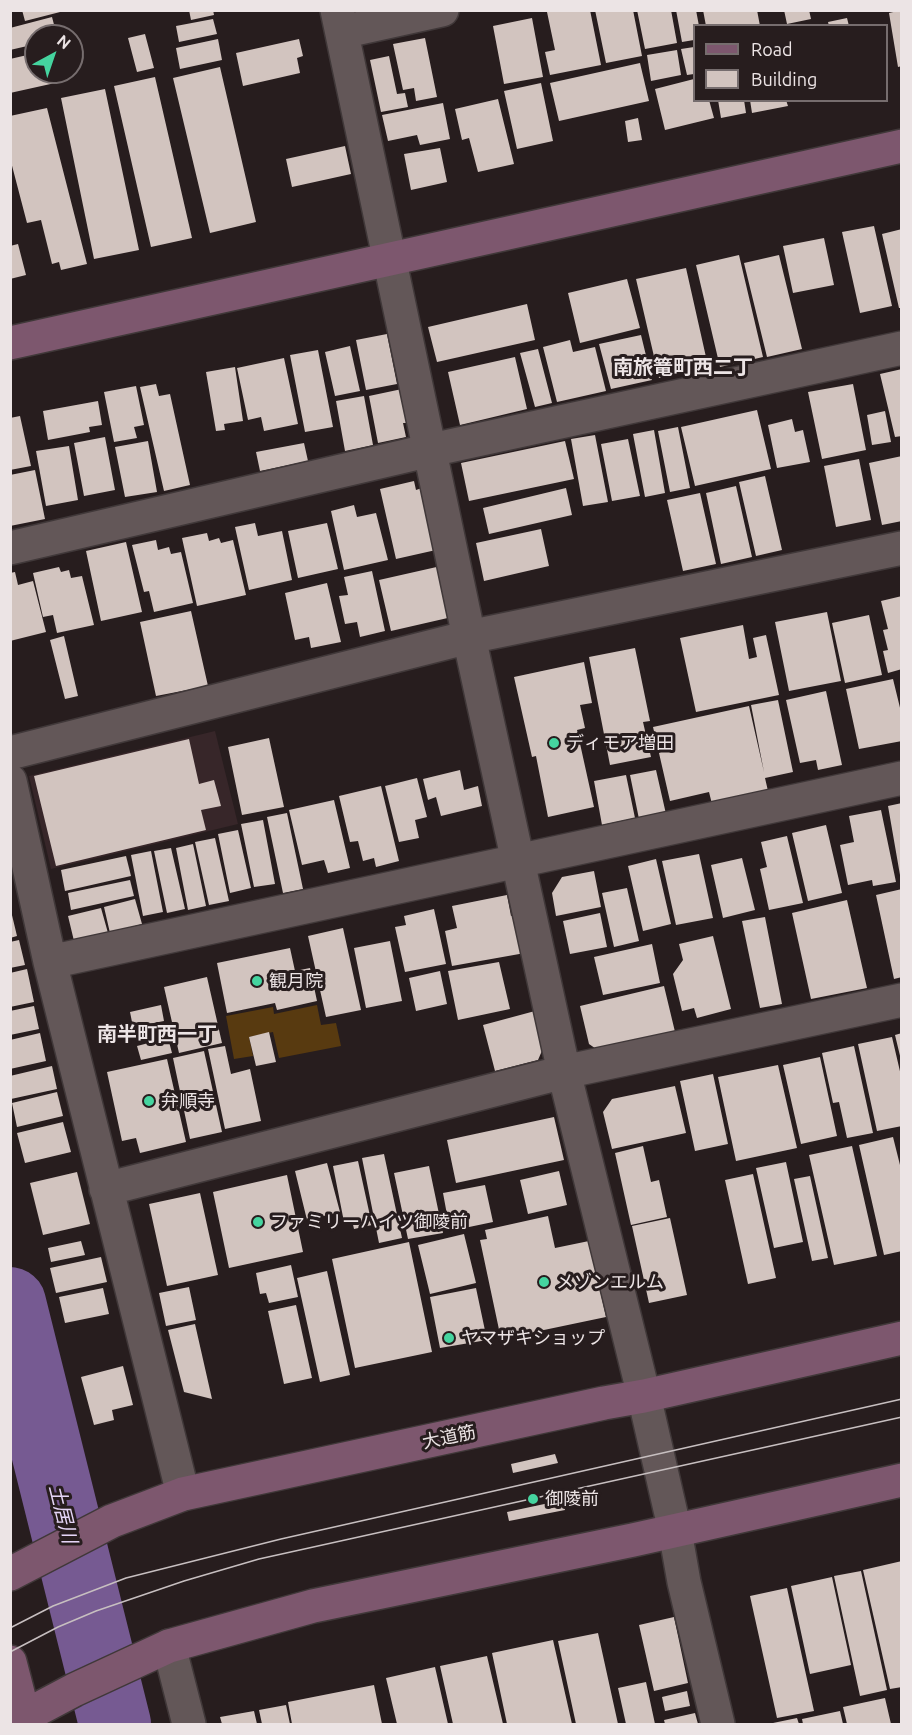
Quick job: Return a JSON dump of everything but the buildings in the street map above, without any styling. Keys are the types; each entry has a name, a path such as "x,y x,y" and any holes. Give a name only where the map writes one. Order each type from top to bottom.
{"main road":[{"path":"10,343 902,146"},
{"name":"大道筋","path":"10,1574 112,1521 183,1494 644,1396 902,1338"},
{"path":"10,1662 20,1722 74,1690 158,1652 313,1606 675,1531 902,1480"}],"street":[{"path":"442,10 340,21 564,1072 644,1396 718,1725"},
{"path":"10,548 430,450 902,348"},
{"path":"10,753 470,637 902,548"},
{"path":"50,962 902,778"},
{"path":"10,781 50,962 183,1494"},
{"path":"106,1189 564,1072 902,1000"},
{"path":"158,1652 189,1725"}],"shaded area":[{"path":"215,731 238,824 51,869 29,776"},
{"path":"317,1005 321,1025 336,1023 341,1046 279,1058 273,1032 249,1037 253,1056 234,1059 226,1016 273,1007 274,1014"}],"waterway":[{"name":"土居川","path":"10,1303 115,1724"}],"tram line":[{"path":"10,1628 53,1606 126,1578 281,1539 902,1399"},
{"path":"10,1652 58,1627 96,1611 184,1581 259,1559 902,1417"}],"place":[{"name":"ディモア増田","path":"554,743"},
{"name":"観月院","path":"257,981"},
{"name":"弁順寺","path":"149,1101"},
{"name":"ファミリーハイツ御陵前","path":"258,1222"},
{"name":"メゾンエルム","path":"544,1282"},
{"name":"ヤマザキショップ","path":"449,1338"},
{"name":"御陵前","path":"533,1499"}],"district":[{"name":"南旅篭町西二丁","path":"683,367"},
{"name":"南半町西一丁","path":"157,1034"}]}
